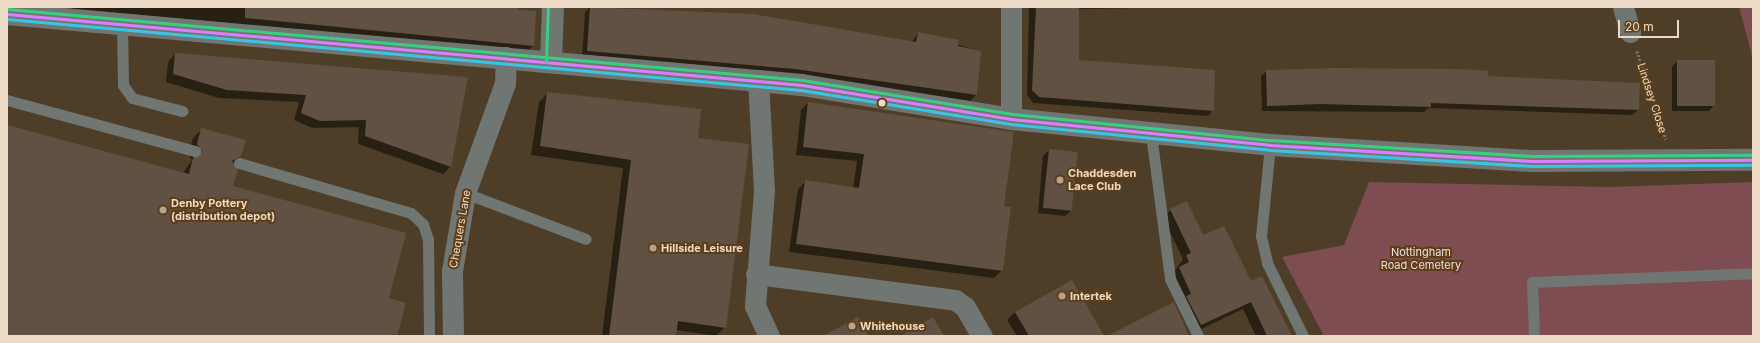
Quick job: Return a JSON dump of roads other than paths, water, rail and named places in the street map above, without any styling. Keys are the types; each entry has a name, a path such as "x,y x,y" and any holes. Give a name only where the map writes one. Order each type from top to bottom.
{"street":[{"path":"551,61 553,7"},
{"path":"1011,7 1011,118"},
{"path":"1623,7 1630,32"},
{"path":"7,14 122,26 506,57 758,80 1011,118 1151,134 1270,145 1532,161 1753,160"},
{"name":"Chequers Lane","path":"453,336 452,271 465,193 505,83 506,57"},
{"path":"758,80 764,191 756,274 755,306 769,336"},
{"path":"756,274 955,300 965,307 982,336"}],"lane":[{"path":"122,26 123,85 132,98 182,110"},
{"path":"7,100 195,150"},
{"path":"1151,134 1170,279 1198,336"},
{"path":"1270,145 1261,236 1267,263 1304,336"},
{"path":"240,164 411,213 423,224 428,239 429,336"},
{"path":"465,193 586,239"},
{"path":"1534,336 1532,282 1753,273"}],"place":[{"name":"Chaddesden Lace Club","path":"1060,180"},
{"name":"Denby Pottery (distribution depot)","path":"163,210"},
{"name":"Hillside Leisure","path":"653,248"},
{"name":"Intertek","path":"1062,296"},
{"name":"Whitehouse","path":"852,326"}],"park label":[{"name":"Nottingham Road Cemetery","path":"1421,259"}]}
